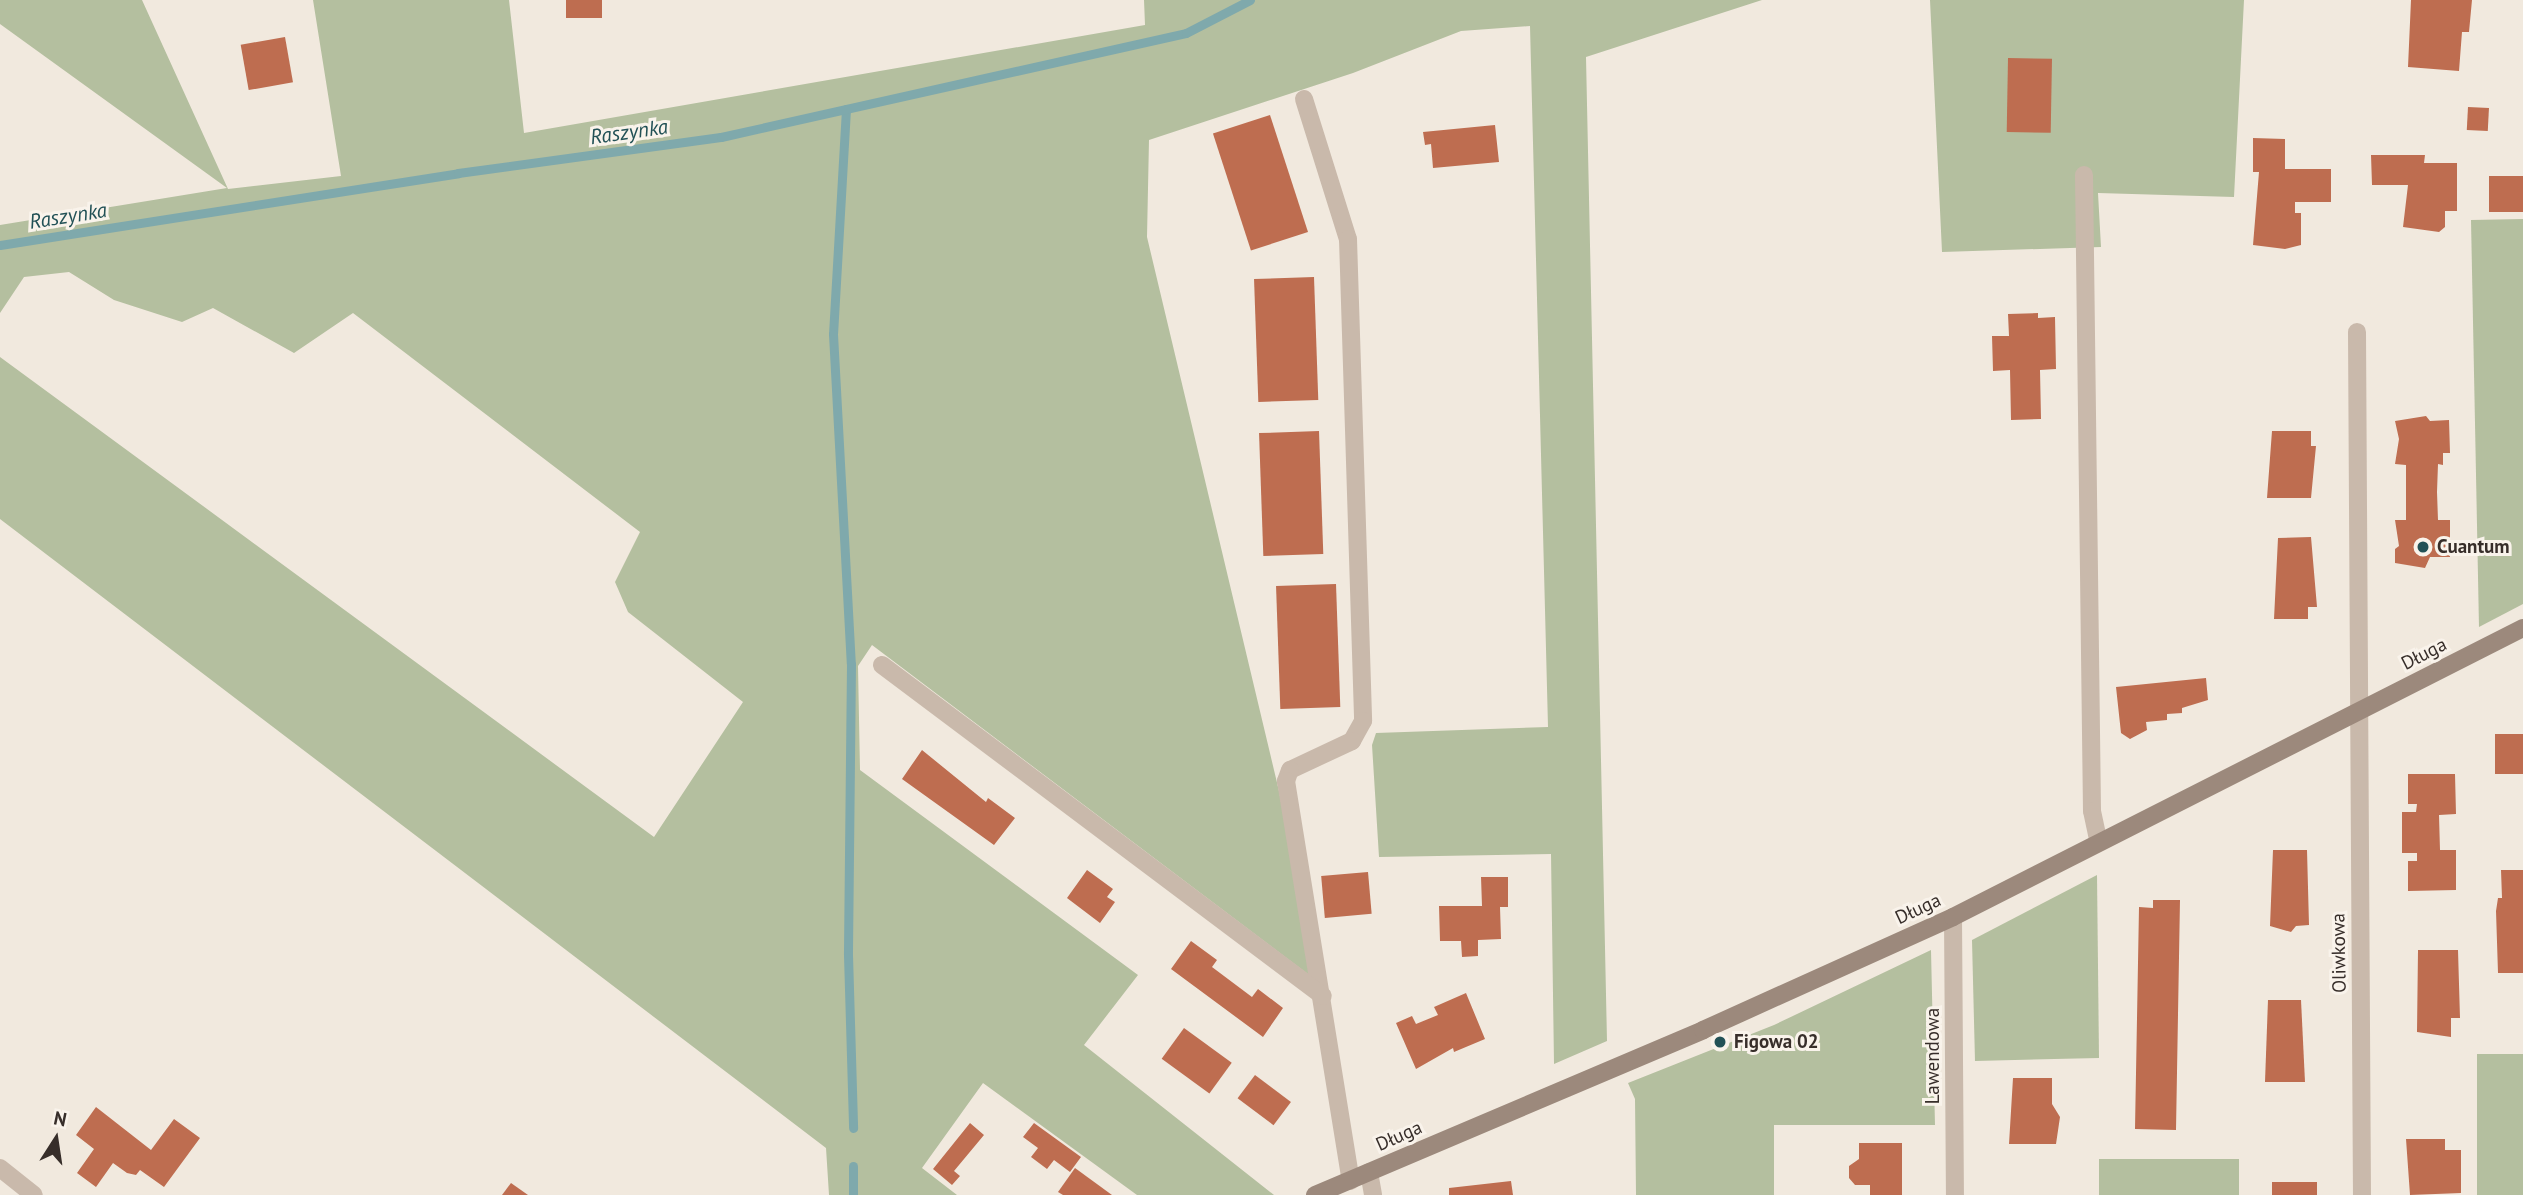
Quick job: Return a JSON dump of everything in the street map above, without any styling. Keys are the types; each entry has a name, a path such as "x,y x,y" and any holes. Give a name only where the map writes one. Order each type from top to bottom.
{"street":[{"path":"1304,99 1348,239 1363,721 1353,741 1290,770 1286,782 1352,1181"},
{"path":"2084,176 2092,811 2098,840"},
{"name":"Oliwkowa","path":"2357,332 2362,1195"},
{"name":"Długa","path":"1315,1195 1953,917 2098,840 2523,628"},
{"path":"882,665 1323,996"},
{"name":"Lawendowa","path":"1953,917 1955,1195"},
{"path":"0,1168 34,1195"},
{"path":"1370,1172 1373,1195"}],"green space":[{"path":"0,0 142,0 228,189 341,176 313,0 509,0 524,133 1145,25 1144,0 1762,0 1586,57 1607,1041 1554,1064 1551,854 1379,857 1372,745 1376,733 1548,727 1530,26 1461,31 1353,73 1149,140 1147,237 1279,791 1313,978 872,645 858,666 860,770 1138,975 1084,1045 1274,1195 1137,1195 983,1083 922,1168 957,1195 829,1195 826,1148 0,519 0,357 654,837 743,702 628,612 615,582 640,532 353,313 294,353 213,308 182,322 114,300 69,272 24,277 0,313 0,225 227,188 0,24"},
{"path":"1930,0 2244,0 2234,197 2098,193 2101,247 1942,252"},
{"path":"2523,219 2523,604 2479,627 2471,220"},
{"path":"2097,875 2099,1058 1975,1061 1972,940"},
{"path":"1931,950 1935,1125 1774,1125 1774,1195 1636,1195 1635,1099 1628,1083 1774,1025"},
{"path":"2477,1054 2523,1054 2523,1195 2477,1195"},
{"path":"2099,1159 2239,1159 2239,1195 2099,1195"}],"building":[{"path":"566,0 602,0 602,18 566,18"},
{"path":"2411,0 2472,0 2469,32 2462,32 2459,71 2408,67"},
{"path":"285,37 293,82 249,90 241,45"},
{"path":"2008,58 2052,59 2051,133 2007,132"},
{"path":"2468,107 2489,108 2488,131 2467,130"},
{"path":"1270,115 1308,232 1251,251 1213,134"},
{"path":"1495,125 1499,162 1433,168 1431,144 1425,145 1423,132"},
{"path":"2253,138 2285,139 2285,169 2331,169 2331,202 2295,202 2295,213 2301,213 2301,245 2285,249 2253,245 2259,172 2253,172"},
{"path":"2371,155 2425,155 2424,163 2457,163 2457,211 2445,211 2445,227 2439,232 2403,227 2408,185 2372,185"},
{"path":"2489,176 2523,176 2523,212 2489,212"},
{"path":"1314,277 1318,400 1258,402 1254,279"},
{"path":"2038,313 2038,318 2055,317 2056,369 2040,370 2041,419 2011,420 2010,370 1993,371 1992,336 2009,336 2008,314"},
{"path":"2426,416 2430,421 2449,420 2450,453 2443,453 2443,465 2438,464 2437,492 2438,520 2450,520 2450,557 2430,557 2425,568 2395,563 2395,549 2399,546 2395,520 2406,520 2406,465 2395,464 2399,439 2395,421"},
{"path":"1319,431 1323,554 1263,556 1259,433"},
{"path":"2272,431 2311,431 2311,446 2316,446 2311,498 2267,498"},
{"path":"2311,537 2317,607 2308,607 2308,619 2274,619 2278,538"},
{"path":"1336,584 1340,707 1280,709 1276,586"},
{"path":"2206,678 2208,700 2182,708 2182,713 2167,714 2167,720 2146,722 2147,730 2130,739 2121,733 2116,687"},
{"path":"2495,734 2523,734 2523,774 2495,774"},
{"path":"922,750 986,802 988,798 1015,818 994,845 902,779"},
{"path":"2408,774 2455,774 2456,814 2439,815 2440,850 2456,850 2456,890 2408,891 2408,861 2417,861 2417,853 2402,853 2402,812 2416,812 2417,804 2408,804"},
{"path":"2273,850 2307,850 2309,925 2296,926 2291,932 2270,926"},
{"path":"1087,870 1113,889 1107,897 1115,902 1100,923 1067,898"},
{"path":"2501,870 2523,870 2523,973 2498,973 2496,911 2498,898 2502,898"},
{"path":"1368,872 1372,914 1325,918 1321,876"},
{"path":"1481,877 1508,877 1508,907 1500,907 1501,939 1478,940 1478,956 1462,957 1461,941 1440,941 1439,906 1482,906"},
{"path":"2153,900 2180,900 2176,1130 2135,1129 2139,907 2153,908"},
{"path":"1191,941 1217,960 1212,967 1252,997 1258,989 1283,1008 1263,1037 1171,969"},
{"path":"2418,950 2458,950 2460,1018 2451,1018 2451,1037 2417,1032"},
{"path":"1466,993 1485,1039 1454,1052 1453,1048 1416,1069 1396,1023 1412,1016 1416,1024 1438,1015 1434,1007"},
{"path":"2268,1000 2301,1000 2305,1082 2265,1082"},
{"path":"1184,1028 1232,1063 1209,1093 1162,1059"},
{"path":"1255,1075 1291,1102 1273,1125 1238,1098"},
{"path":"2013,1078 2052,1078 2052,1104 2060,1117 2056,1144 2009,1144"},
{"path":"96,1107 151,1150 174,1119 200,1138 164,1187 140,1170 136,1175 127,1173 113,1163 96,1187 77,1173 94,1149 76,1135"},
{"path":"970,1123 984,1135 954,1171 960,1176 952,1185 933,1169"},
{"path":"1034,1123 1081,1157 1070,1172 1054,1160 1047,1169 1031,1157 1038,1148 1023,1137"},
{"path":"2406,1139 2445,1139 2445,1150 2461,1150 2461,1193 2410,1195"},
{"path":"1859,1143 1902,1143 1902,1195 1870,1195 1870,1185 1855,1185 1849,1178 1849,1166 1859,1159"},
{"path":"1075,1168 1112,1195 1063,1195 1058,1192"},
{"path":"1511,1181 1513,1195 1449,1195 1449,1188"},
{"path":"2272,1182 2317,1182 2317,1195 2272,1195"},
{"path":"511,1183 528,1195 502,1195"}],"waterway":[{"name":"Raszynka","path":"0,245 458,173 721,137 1186,33 1250,0"},
{"path":"846,109 833,334 851,664 848,955 853,1128"},
{"path":"853,1166 853,1195"}],"place":[{"name":"Cuantum","path":"2423,547"},
{"name":"Figowa 02","path":"1720,1042"}]}
